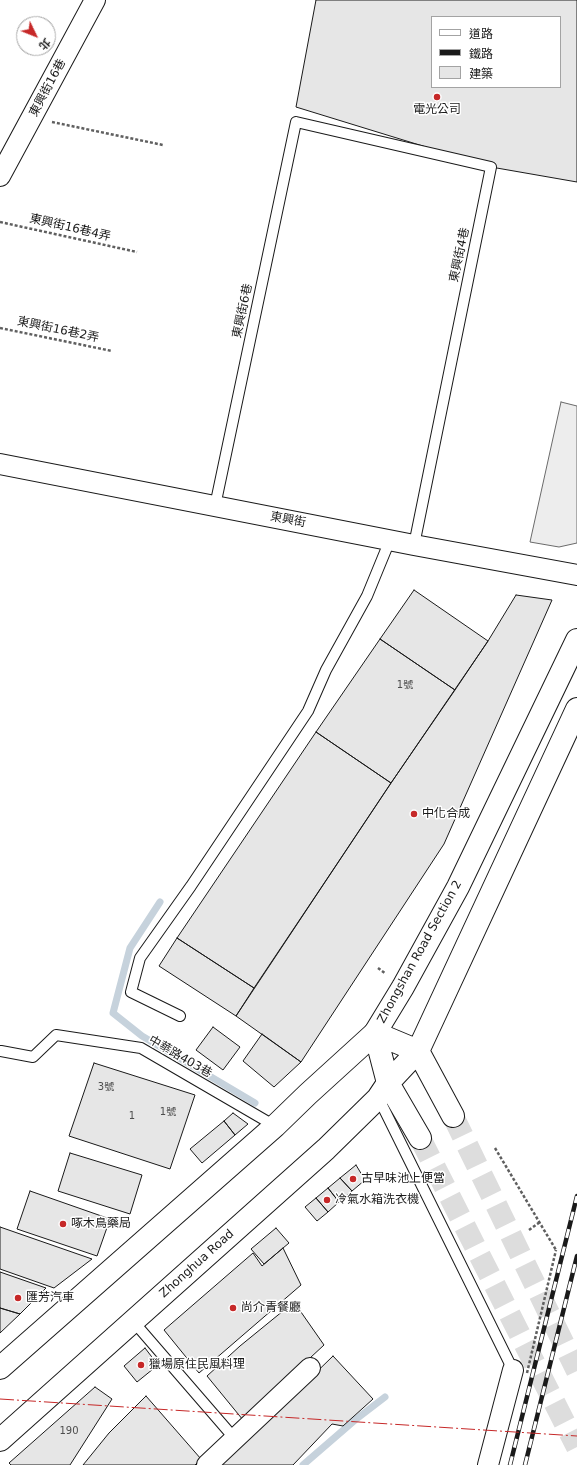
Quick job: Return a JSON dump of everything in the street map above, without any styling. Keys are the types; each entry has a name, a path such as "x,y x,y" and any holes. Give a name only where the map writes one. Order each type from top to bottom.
{"main road":[{"name":"Zhongshan Road Section 2","path":"420,1138 383,1090 375,1033 404,987 458,887 577,640"},
{"path":"383,1090 418,1051 577,709"},
{"path":"0,1368 275,1126 375,1033 418,1051 453,1116"},
{"name":"Zhonghua Road","path":"0,1440 326,1149 383,1090"}],"street":[{"name":"東興街16巷","path":"0,176 33,118 95,0"},
{"name":"東興街","path":"0,464 414,545 577,575"},
{"path":"207,1465 310,1368"},
{"path":"488,1465 520,1372"}],"lane":[{"name":"東興街6巷","path":"215,506 296,122"},
{"name":"東興街4巷","path":"296,122 492,167 414,545"},
{"path":"180,1016 131,992 140,958 191,886 308,711 326,670 367,596 390,540"},
{"name":"中華路403巷","path":"1,1051 33,1057 56,1034 141,1048 275,1126"},
{"path":"383,1090 520,1372"},
{"path":"133,1321 235,1439"}],"path":[{"path":"33,118 163,145"},
{"name":"東興街16巷4弄","path":"0,222 137,252"},
{"name":"東興街16巷2弄","path":"0,328 112,351"},
{"path":"495,1148 556,1250 520,1372"},
{"path":"529,1230 540,1222"}],"shaded area":[{"path":"561,402 577,406 577,543 559,547 530,542"}],"building":[{"name":"電光公司","path":"316,0 577,0 577,182 491,167 296,107"},
{"path":"414,590 488,641 455,690 380,639"},
{"name":"中化合成","path":"516,595 552,600 444,844 301,1062 236,1016 391,783 488,641"},
{"path":"380,639 455,690 391,783 316,732"},
{"path":"316,732 391,783 254,988 177,938"},
{"path":"177,938 254,988 236,1016 159,966"},
{"path":"213,1027 240,1047 223,1070 196,1050"},
{"path":"262,1034 301,1062 274,1087 243,1061"},
{"path":"94,1063 195,1095 170,1169 69,1136"},
{"path":"233,1113 248,1124 235,1135 224,1121"},
{"path":"224,1121 235,1135 202,1163 190,1149"},
{"path":"70,1153 142,1175 130,1214 58,1191"},
{"name":"古早味池上便當","path":"356,1165 365,1180 352,1191 340,1178"},
{"path":"340,1178 352,1191 339,1202 328,1188"},
{"name":"冷氣水箱洗衣機","path":"328,1188 339,1202 328,1212 316,1198"},
{"name":"啄木鳥藥局","path":"30,1191 110,1219 97,1256 17,1229"},
{"path":"316,1198 328,1212 317,1221 305,1207"},
{"path":"0,1227 92,1259 54,1288 0,1269"},
{"path":"276,1228 289,1243 264,1264 251,1249"},
{"name":"尚介青餐廳","path":"283,1248 301,1285 199,1373 164,1330 253,1253 262,1266"},
{"name":"匯芳汽車","path":"0,1272 46,1288 20,1314 0,1308"},
{"path":"294,1302 324,1345 243,1420 207,1376 240,1346"},
{"path":"0,1308 20,1314 0,1333"},
{"name":"獵場原住民風料理","path":"145,1348 158,1365 137,1382 124,1366"},
{"path":"333,1356 373,1399 343,1426 332,1424 293,1465 221,1465"},
{"path":"95,1387 112,1399 70,1465 11,1465 9,1463"},
{"path":"146,1396 201,1459 195,1465 83,1465 109,1433"}],"waterway":[{"path":"160,902 130,948 113,1013 142,1036 255,1103"},
{"path":"303,1465 355,1420 385,1397"}],"tunnel":[{"path":"453,1116 577,1371"},
{"path":"420,1138 577,1447"}],"railway":[{"path":"510,1465 577,1196"},
{"path":"525,1465 577,1256"}],"power":[{"path":"0,1399 577,1436"}],"place":[{"name":"電光公司","path":"437,97"},
{"name":"中化合成","path":"414,814"},
{"name":"古早味池上便當","path":"353,1179"},
{"name":"冷氣水箱洗衣機","path":"327,1200"},
{"name":"啄木鳥藥局","path":"63,1224"},
{"name":"匯芳汽車","path":"18,1298"},
{"name":"尚介青餐廳","path":"233,1308"},
{"name":"獵場原住民風料理","path":"141,1365"}]}
